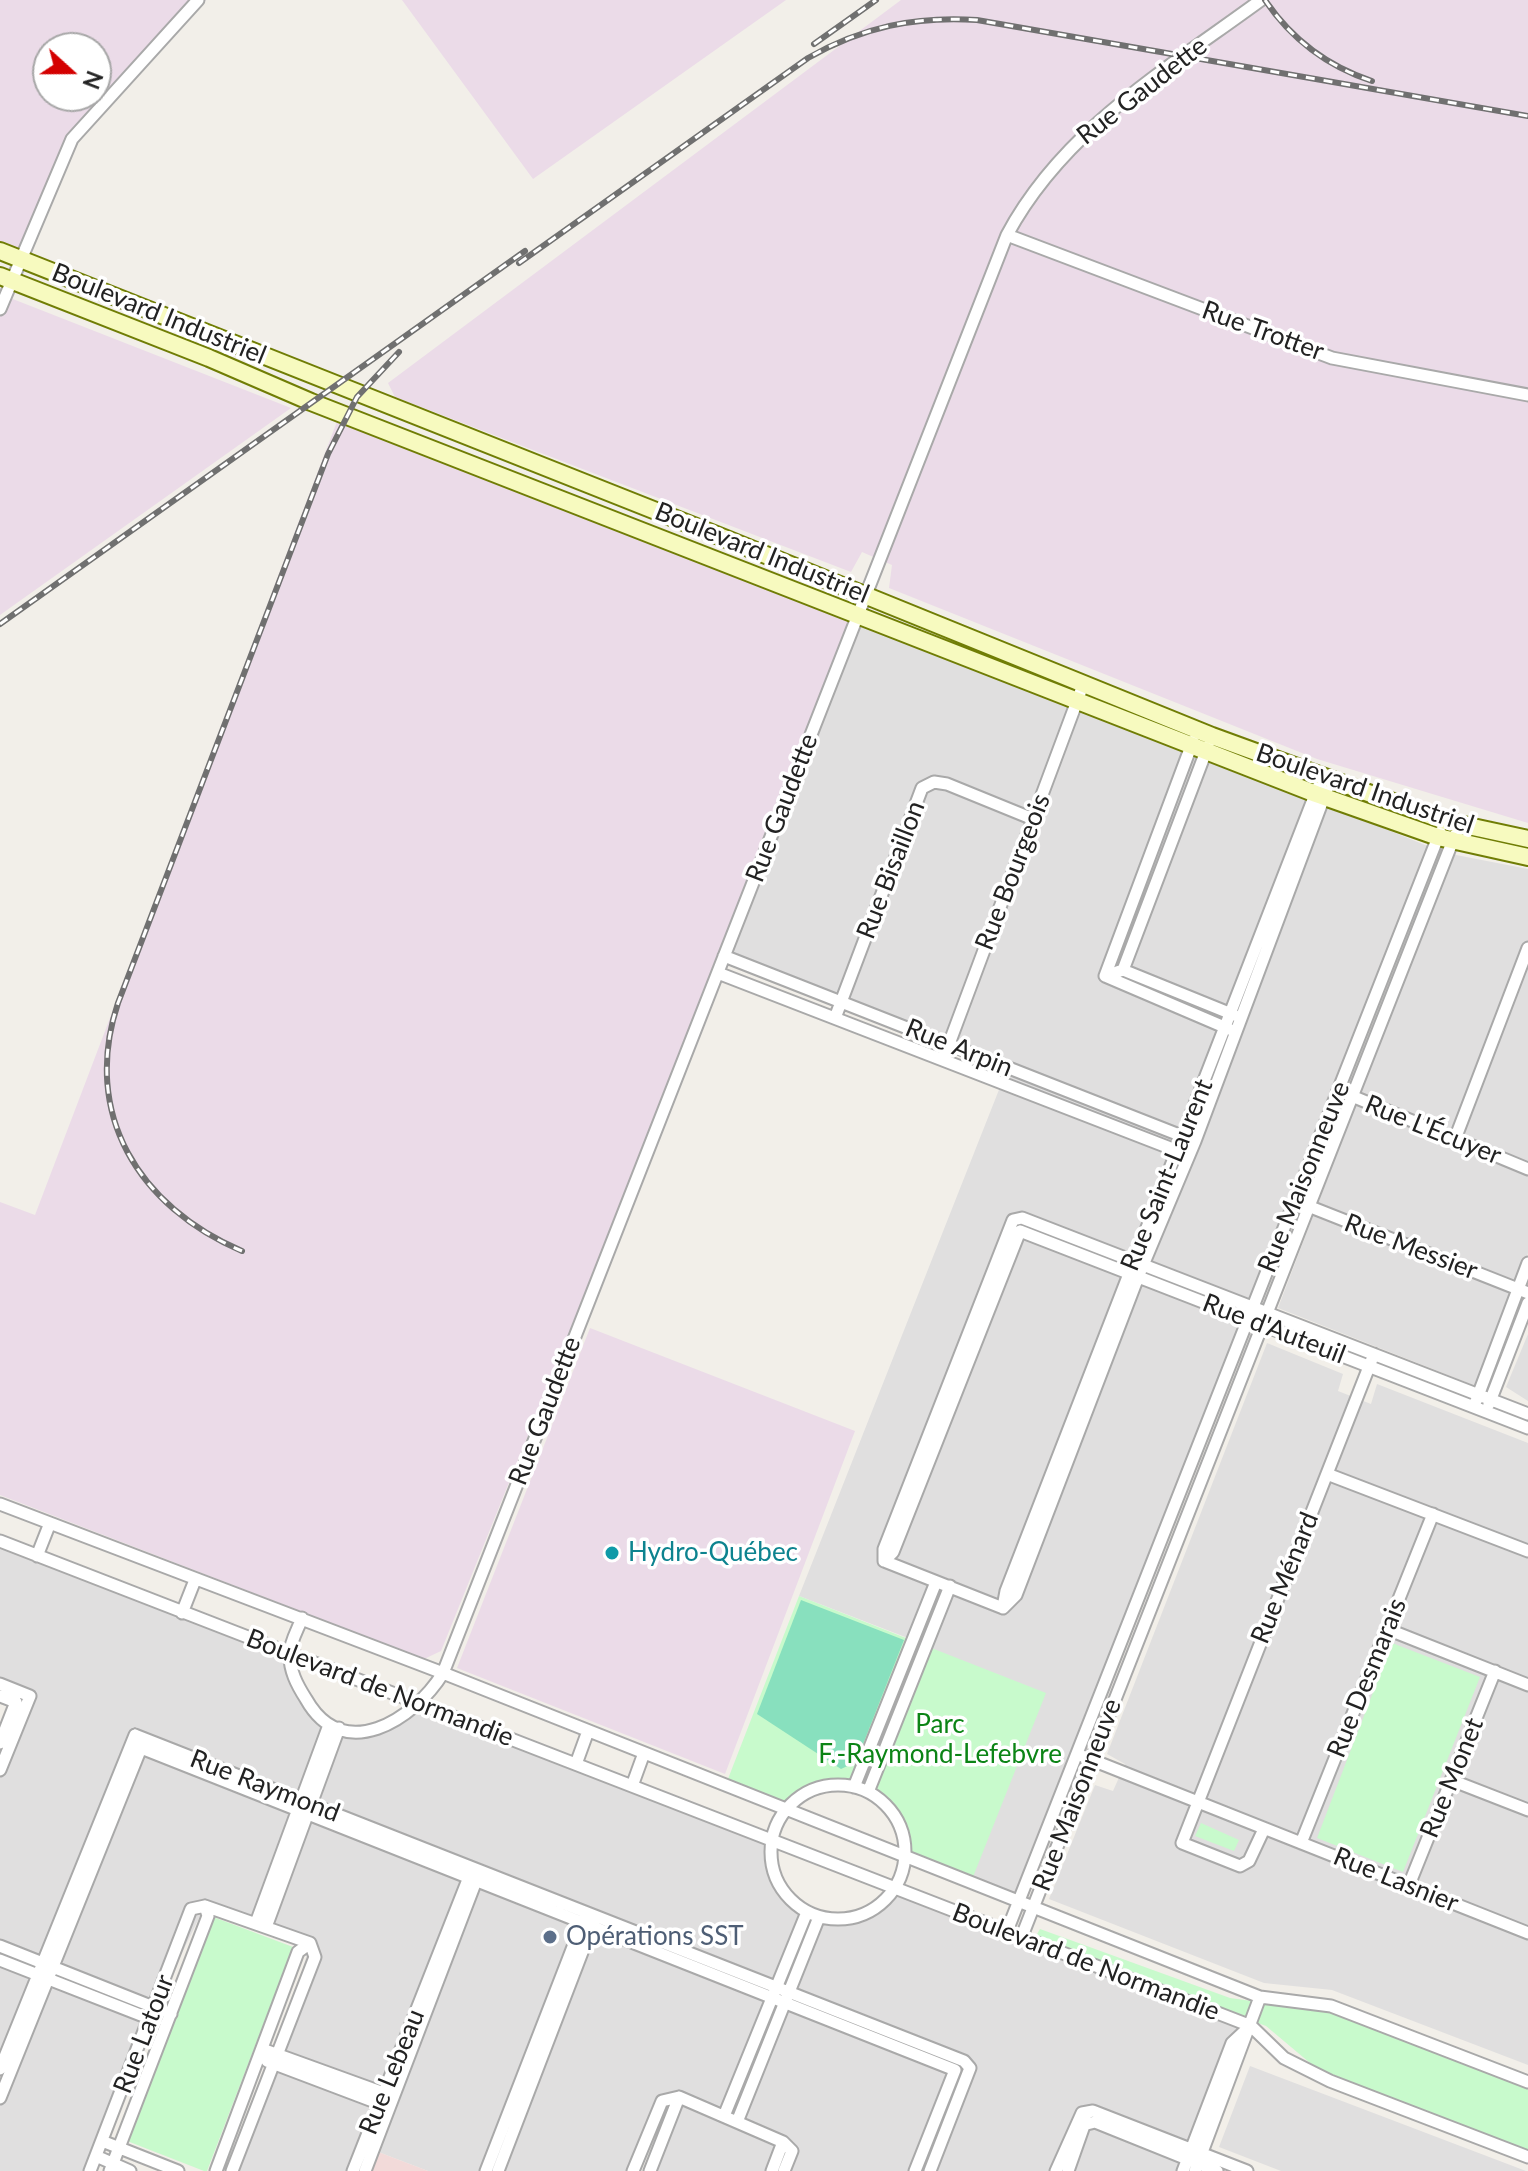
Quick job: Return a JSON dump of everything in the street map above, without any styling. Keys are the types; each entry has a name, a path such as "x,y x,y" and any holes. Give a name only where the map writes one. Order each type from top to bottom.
{"street":[{"path":"0,309 6,278 21,259 72,139 198,0"},
{"name":"Rue Gaudette","path":"422,1703 443,1673 1007,235 1026,199 1057,161 1096,122 1261,0"},
{"name":"Rue Trotter","path":"1007,235 1332,358 1528,395"},
{"name":"Boulevard Industriel","path":"0,251 866,595 1081,692"},
{"name":"Boulevard Industriel","path":"6,278 116,320 311,402 858,615 1081,692 1323,787 1445,839 1528,857"},
{"path":"116,320 126,300"},
{"path":"209,358 234,343"},
{"path":"519,481 532,462"},
{"path":"640,529 653,510"},
{"path":"709,556 719,536"},
{"name":"Rue Bourgeois","path":"943,1060 1081,692"},
{"path":"1105,976 1144,871 1202,740"},
{"path":"1123,970 1159,877 1202,740"},
{"name":"Rue Bisaillon","path":"835,1018 922,788 934,782 947,784 1033,819"},
{"name":"Boulevard Industriel","path":"1323,787 1528,839"},
{"name":"Rue Saint-Laurent","path":"1018,1223 884,1555 936,1582 1003,1608 1016,1595 1133,1275 1195,1141 1236,1016 1323,787"},
{"name":"Rue Maisonneuve","path":"1007,1931 1384,975 1452,822"},
{"name":"Rue Maisonneuve","path":"1022,1936 1398,980 1445,839"},
{"path":"1144,871 1159,877"},
{"path":"1455,1139 1528,948"},
{"name":"Rue Arpin","path":"724,956 1195,1141"},
{"path":"1105,976 1123,970 1236,1016"},
{"name":"Rue Arpin","path":"718,973 1189,1155"},
{"path":"1384,975 1398,980"},
{"path":"1105,976 1231,1030"},
{"name":"Rue Saint-Laurent","path":"1138,1263 1182,1136 1231,1030"},
{"name":"Rue L'Écuyer","path":"1338,1091 1528,1169"},
{"name":"Rue Messier","path":"1295,1201 1523,1291"},
{"name":"Rue d'Auteuil","path":"1018,1223 1138,1263 1528,1414"},
{"name":"Rue d'Auteuil","path":"1018,1223 1133,1275 1528,1428"},
{"path":"1474,1407 1523,1291 1528,1263"},
{"path":"1486,1412 1528,1303"},
{"name":"Rue Ménard","path":"1196,1803 1374,1354"},
{"path":"1207,1424 1221,1429"},
{"path":"1327,1474 1528,1551"},
{"name":"Boulevard de Normandie","path":"0,1504 443,1673 1260,1997 1331,2006 1528,2082"},
{"name":"Rue Desmarais","path":"1301,1843 1433,1514"},
{"path":"37,1556 50,1523"},
{"path":"1164,1533 1178,1538"},
{"name":"Boulevard de Normandie","path":"0,1541 1251,2026 1284,2058 1330,2081 1528,2157"},
{"path":"182,1613 195,1580"},
{"path":"854,1787 936,1582"},
{"path":"868,1792 950,1586"},
{"path":"302,1618 289,1652 292,1673 312,1712 334,1727 356,1732 384,1728 422,1703"},
{"path":"1387,1629 1528,1685"},
{"path":"1118,1649 1133,1654"},
{"name":"Rue Monet","path":"1409,1885 1495,1671"},
{"path":"0,1684 30,1696"},
{"path":"0,1696 16,1702 30,1696"},
{"path":"0,1770 30,1696"},
{"path":"0,1743 16,1702"},
{"path":"879,1725 892,1731"},
{"path":"261,1925 334,1727"},
{"path":"576,1764 588,1731"},
{"path":"92,1857 141,1748 135,1735"},
{"path":"0,2098 135,1735"},
{"name":"Rue Raymond","path":"135,1735 304,1807"},
{"name":"Rue Raymond","path":"141,1748 304,1807 901,2041 964,2061 970,2068"},
{"path":"632,1786 644,1753"},
{"name":"Rue Lasnier","path":"1077,1754 1528,1933"},
{"path":"1451,1780 1528,1810"},
{"path":"854,1787 868,1792 884,1804 896,1819 903,1838 905,1857 894,1889 878,1906 854,1918 819,1917 807,1912 793,1903 777,1881 771,1861 771,1842 786,1809 817,1788 854,1787"},
{"path":"1196,1803 1182,1843 1240,1866 1249,1861 1264,1829"},
{"name":"Rue Lebeau","path":"360,2167 474,1873"},
{"path":"205,1906 310,1943"},
{"name":"Rue Latour","path":"90,2171 191,1909 205,1906 208,1916 111,2168"},
{"path":"724,2116 807,1912"},
{"path":"737,2122 819,1917"},
{"path":"486,2171 501,2148 589,1919"},
{"path":"216,2171 298,1952 310,1943"},
{"path":"232,2171 315,1957 310,1943"},
{"path":"0,1946 47,1971 169,2020"},
{"path":"0,1960 47,1971"},
{"path":"0,2069 47,1971"},
{"path":"1193,2161 1251,2026 1260,1997"},
{"name":"Rue Raymond","path":"901,2041 955,2070"},
{"path":"260,2054 386,2100"},
{"path":"915,2171 955,2070 970,2068 930,2171"},
{"path":"650,2171 679,2097"},
{"path":"633,2171 662,2101 679,2097 783,2142 792,2151 784,2171"},
{"path":"1056,2171 1085,2118 1093,2111 1217,2171"},
{"path":"1068,2171 1085,2118"},
{"path":"102,2141 178,2171"},
{"path":"772,2171 783,2142"},
{"path":"498,2171 501,2148"},
{"path":"96,2156 111,2168 130,2171"},
{"path":"1193,2161 1247,2171"}],"shaded area":[{"path":"0,0 206,0 112,98 112,32 32,32 32,112 98,112 72,139 21,259 0,252"},
{"path":"402,0 786,0 533,179"},
{"path":"901,0 1528,0 1528,823 1317,759 889,588 892,565 862,552 851,572 395,397 388,383"},
{"path":"0,294 291,408 0,615"},
{"path":"341,411 858,617 441,1651 424,1659 0,1495 0,1202 35,1215"},
{"path":"858,615 1430,847 1019,1899 971,1882 926,1645 949,1588 937,1582 913,1640 799,1596 1006,1072 724,956"},
{"path":"1451,854 1528,869 1528,1253 1481,1388 1278,1308"},
{"path":"590,1328 855,1431 725,1774 457,1668"},
{"path":"1528,1334 1528,1401 1506,1387"},
{"path":"1267,1343 1343,1374 1338,1391 1371,1404 1377,1384 1528,1443 1528,2065 1332,1990 1264,1983 1049,1899 1095,1785 1113,1791 1125,1764 1107,1754"},
{"path":"0,1540 289,1652 292,1673 329,1725 301,1800 135,1735 44,1964 0,1946 0,1770 30,1696 0,1684"},
{"path":"422,1703 771,1842 771,1861 777,1881 793,1903 807,1912 776,1987 311,1804 339,1728 384,1728"},
{"path":"141,1748 298,1809 256,1923 205,1906 155,2008 55,1968"},
{"path":"308,1813 468,1877 384,2093 278,2053 310,1944 266,1927"},
{"path":"476,1881 583,1921 486,2171 428,2171 373,2150"},
{"path":"894,1889 1251,2026 1191,2150 1083,2113 1057,2171 930,2171 970,2068 789,1992 819,1917 833,1919 867,1913"},
{"path":"592,1925 773,1996 724,2116 737,2122 785,2001 955,2070 915,2171 784,2171 792,2151 783,2142 772,2171 650,2171 679,2098 662,2101 633,2171 498,2171"},
{"path":"0,1960 39,1975 0,2069"},
{"path":"50,1979 150,2019 91,2171 0,2171 0,2098"},
{"path":"274,2064 379,2103 353,2171 232,2171"},
{"path":"1250,2066 1526,2171 1281,2171 1219,2147"},
{"path":"1087,2124 1187,2159 1183,2171 1068,2171"},
{"path":"373,2150 428,2171 365,2171"}],"green space":[{"name":"Parc F.-Raymond-Lefebvre","path":"799,1596 1046,1693 971,1882 906,1858 904,1830 895,1809 868,1790 852,1786 834,1787 802,1798 788,1808 726,1784"},
{"path":"801,1600 904,1640 856,1762 841,1769 757,1714"},
{"path":"1392,1643 1480,1677 1403,1872 1317,1838"},
{"path":"1201,1823 1239,1840 1234,1851 1195,1836"},
{"path":"208,1915 293,1947 207,2171 204,2171 122,2139"},
{"path":"1040,1929 1230,1998 1331,2012 1528,2089 1528,2151 1316,2068 1266,2026 1033,1941"}],"railway":[{"path":"814,44 876,0"},
{"path":"1265,0 1287,27 1312,50 1340,68 1372,81"},
{"path":"519,263 808,58 848,38 911,22 977,20 1528,116"},
{"path":"0,624 525,251"},
{"path":"242,1251 206,1232 174,1209 148,1182 128,1152 114,1119 107,1082 108,1044 118,1003 328,454 357,397 399,352"}],"place":[{"name":"Hydro-Québec","path":"612,1553"},
{"name":"Opérations SST","path":"550,1937"}]}
